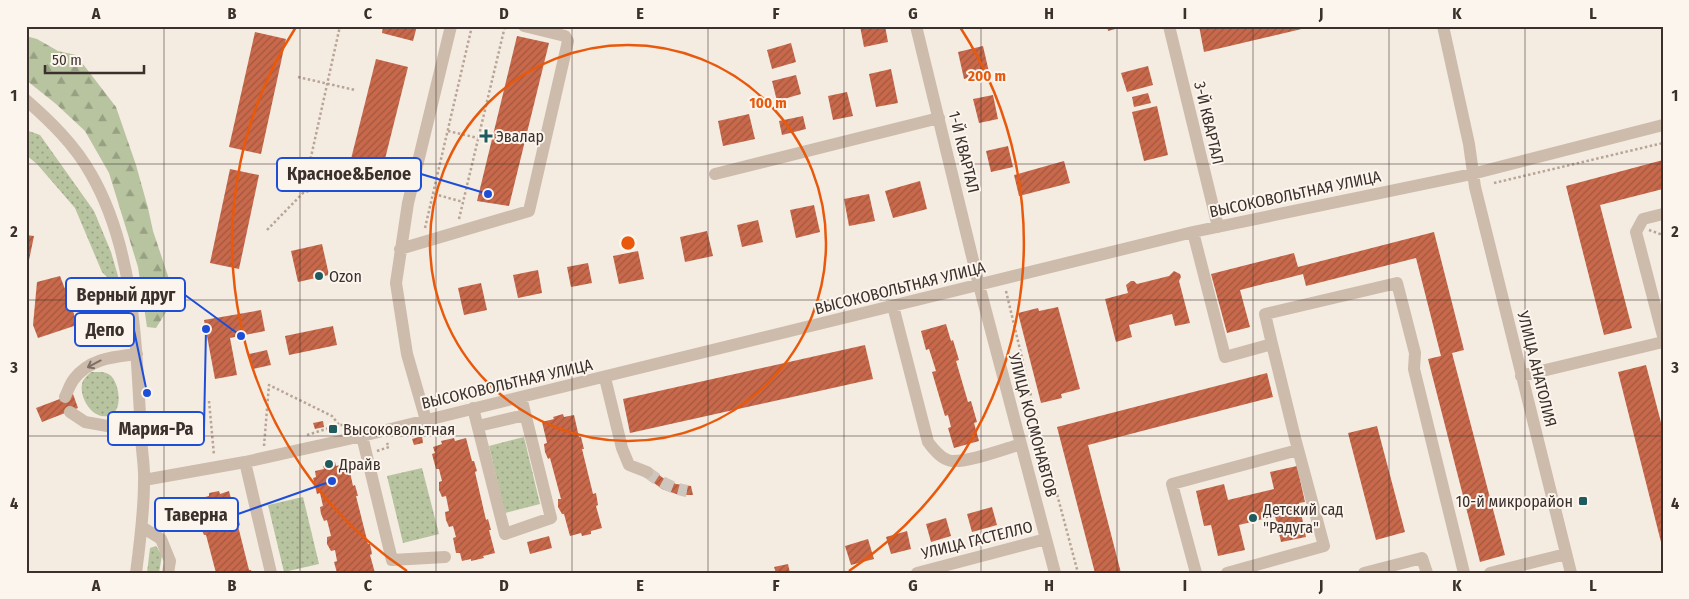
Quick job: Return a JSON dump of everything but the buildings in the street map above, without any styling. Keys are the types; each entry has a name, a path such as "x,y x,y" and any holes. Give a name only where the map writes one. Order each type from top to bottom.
{"street":[{"path":"426,420 407,354 396,283 408,203 450,26"},
{"path":"400,248 528,211 568,41 565,36 524,26"},
{"name":"1-Й КВАРТАЛ","path":"916,26 979,285"},
{"name":"3-Й КВАРТАЛ","path":"1169,26 1218,227"},
{"name":"УЛИЦА АНАТОЛИЯ","path":"1443,26 1469,144 1475,188 1571,573"},
{"path":"26,100 71,145 91,173 102,196 126,270 137,354 144,480 142,527 136,573"},
{"path":"715,174 939,118"},
{"name":"ВЫСОКОВОЛЬТНАЯ УЛИЦА","path":"144,480 246,462 362,436 605,378 1193,232 1472,174 1663,125"},
{"path":"1663,214 1643,219 1636,232 1663,336"},
{"path":"1193,232 1225,357 1272,344"},
{"path":"1227,573 1324,546 1298,450 1265,314 1396,283 1415,353 1414,369 1464,573"},
{"name":"УЛИЦА КОСМОНАВТОВ","path":"979,285 1055,573"},
{"path":"893,306 928,442 937,453 951,461 967,459 1021,444"},
{"path":"1521,376 1663,342"},
{"path":"65,397 74,379 87,367 104,358 137,354"},
{"path":"605,378 622,448 629,465 648,472"},
{"path":"473,408 505,534 550,518 521,397"},
{"path":"70,412 85,422 140,432"},
{"path":"478,426 525,415"},
{"path":"362,436 392,560 445,557"},
{"path":"1196,573 1172,484 1298,450"},
{"path":"246,462 271,573"},
{"path":"142,527 161,539 170,561 168,573"},
{"name":"УЛИЦА ГАСТЕЛЛО","path":"917,573 1046,539"},
{"path":"1490,573 1566,554"},
{"path":"1364,573 1422,558 1427,573"}],"path":[{"path":"304,193 340,26"},
{"path":"422,242 472,26"},
{"path":"456,232 505,26"},
{"path":"298,76 355,90"},
{"path":"448,131 478,138"},
{"path":"1475,188 1663,143"},
{"path":"266,230 304,193 332,183"},
{"path":"434,194 464,202"},
{"path":"1003,279 1033,404 1078,573"},
{"path":"263,450 270,385 332,416 339,425"}],"green space":[{"path":"26,36 37,39 58,51 76,55 116,107 136,165 153,231 172,288 173,301 156,328 147,327 138,267 109,173 85,131 26,80"},
{"path":"26,130 40,135 94,211 111,252 118,276 114,284 102,272 75,208 37,164 26,155"},
{"path":"91,372 108,374 116,383 119,401 112,414 100,416 94,413 86,403 82,384"},
{"path":"524,437 540,504 505,513 489,446"},
{"path":"422,468 439,534 403,543 387,476"},
{"path":"303,497 319,564 284,572 268,505"},
{"path":"156,546 162,555 159,573 147,573 150,548"}],"tunnel":[{"path":"647,472 666,484 687,491"}],"place":[{"name":"Эвалар","path":"486,136"},
{"name":"Красное&Белое","path":"488,194"},
{"name":"Ozon","path":"319,276"},
{"name":"Мария-Ра","path":"206,329"},
{"name":"Верный друг","path":"241,336"},
{"name":"Депо","path":"147,393"},
{"name":"Высоковольтная","path":"333,429"},
{"name":"Драйв","path":"329,464"},
{"name":"Таверна","path":"332,481"},
{"name":"10-й микрорайон","path":"1583,501"},
{"name":"Детский сад \"Радуга\"","path":"1253,518"}]}
